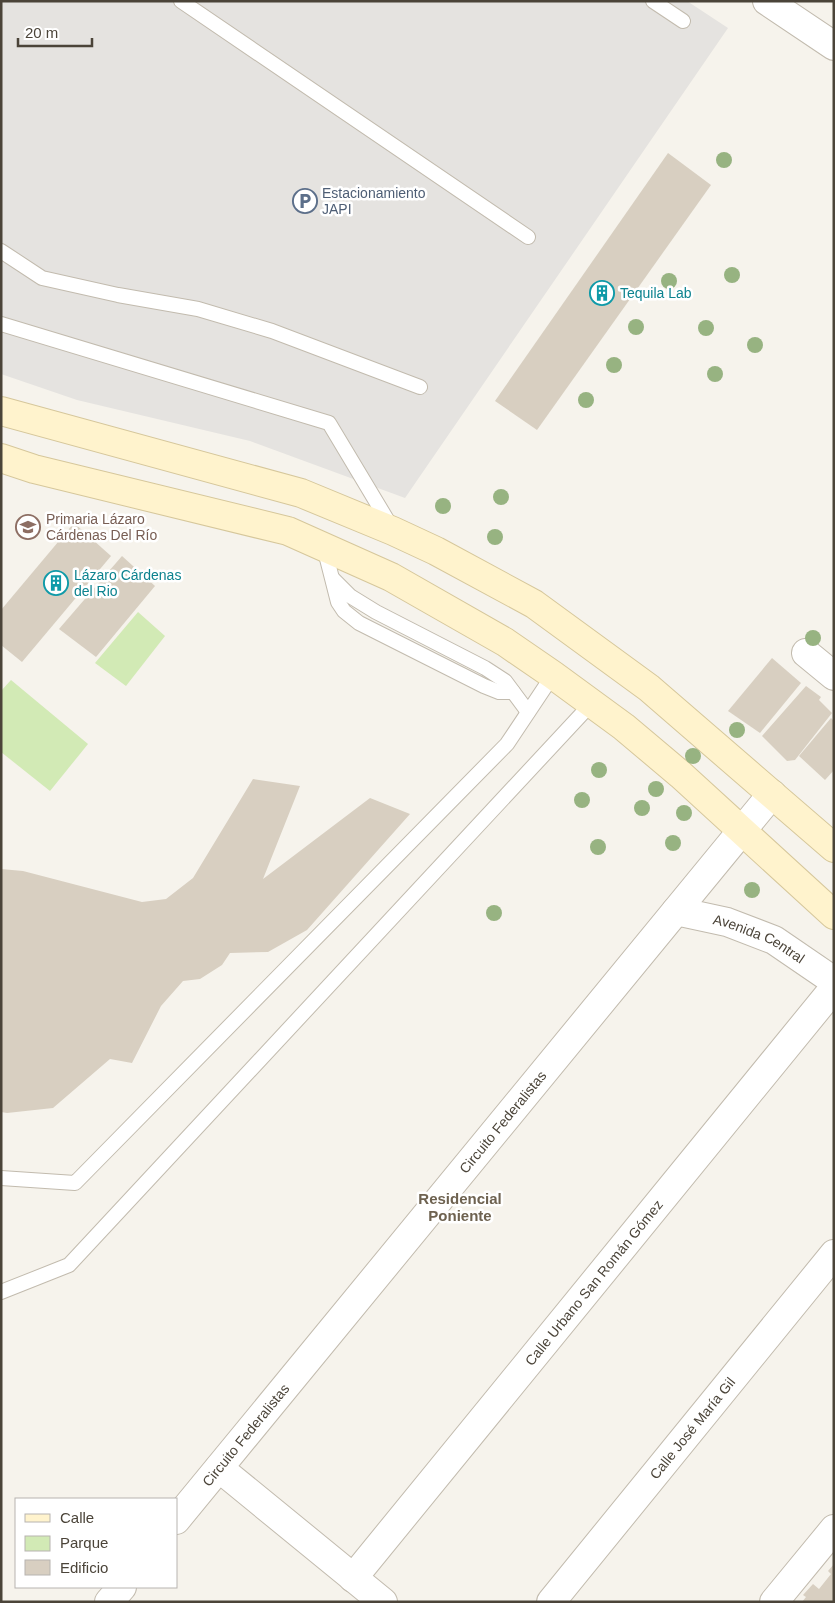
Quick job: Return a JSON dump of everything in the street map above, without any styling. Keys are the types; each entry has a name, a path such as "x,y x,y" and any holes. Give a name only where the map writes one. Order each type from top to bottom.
{"main road":[{"path":"1,411 301,494 393,531 436,551 534,604 649,688 834,848"},
{"path":"1,458 34,469 288,532 391,577 505,642 624,727 681,775 834,915"}],"street":[{"path":"767,1 834,46"},
{"path":"806,653 834,676"},
{"name":"Circuito Federalistas","path":"178,1518 772,794"},
{"name":"Avenida Central","path":"676,911 727,922 774,940 834,981"},
{"name":"Calle Urbano San Román Gómez","path":"353,1578 834,988"},
{"name":"Calle José María Gil","path":"551,1602 834,1254"},
{"path":"219,1468 383,1602"},
{"path":"774,1602 834,1530"},
{"path":"109,1602 121,1588"}],"lane":[{"path":"180,1 528,237"},
{"path":"653,1 683,21"},
{"path":"1,252 42,278 118,295 198,309 272,331 420,388"},
{"path":"1,324 329,423 393,531"},
{"path":"324,547 338,602 344,611 359,623 484,686 499,692 513,692 528,712"},
{"path":"1,1178 75,1183 507,744 553,675"},
{"path":"1,1292 69,1265 592,703"}],"green space":[{"path":"138,612 165,636 126,686 95,663"},
{"path":"11,680 88,744 50,791 1,752 1,691"}],"shaded area":[{"name":"Estacionamiento JAPI","path":"1,1 687,1 728,28 405,498 250,441 77,400 1,374"}],"building":[{"name":"Tequila Lab","path":"668,153 711,185 537,430 495,401"},
{"name":"Lázaro Cárdenas del Rio","path":"74,523 111,556 22,662 1,645 1,610"},
{"path":"122,556 155,586 96,657 59,629"},
{"path":"772,658 801,683 760,733 728,711"},
{"path":"806,686 821,697 819,700 832,713 795,760 787,761 762,736"},
{"path":"831,718 834,721 834,770 825,780 799,756"},
{"path":"253,779 300,786 263,879 370,798 410,814 307,930 268,952 230,953 222,965 200,979 183,981 161,1006 132,1063 110,1059 53,1108 1,1112 1,869 23,871 142,902 166,899 193,878"},
{"path":"834,1564 834,1602 802,1602 806,1597 803,1595 813,1584 819,1589 831,1574 828,1571"}],"place":[{"name":"Estacionamiento JAPI","path":"305,201"},
{"name":"Tequila Lab","path":"602,293"},
{"name":"Primaria Lázaro Cárdenas Del Río","path":"28,527"},
{"name":"Lázaro Cárdenas del Rio","path":"56,583"}],"district":[{"name":"Residencial Poniente","path":"460,1206"}]}
